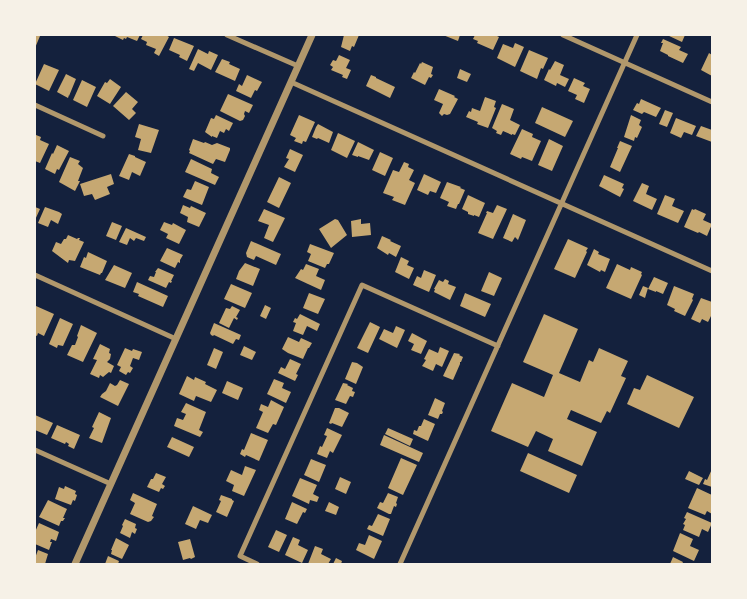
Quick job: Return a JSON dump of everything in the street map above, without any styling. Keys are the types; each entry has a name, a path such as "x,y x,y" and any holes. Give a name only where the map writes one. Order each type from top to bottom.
{"street":[{"path":"228,35 298,66"},
{"path":"75,564 312,35"},
{"path":"563,35 712,102"},
{"path":"400,564 637,35"},
{"path":"291,82 712,271"},
{"path":"35,105 103,136"},
{"path":"35,275 176,339"},
{"path":"258,564 240,556 362,285 498,346"},
{"path":"35,450 111,484"}],"building":[{"path":"35,35 40,36 35,48"},
{"path":"113,35 140,35 137,41 127,37 123,40"},
{"path":"143,35 166,35 169,37 159,56 154,53 156,49 146,45 147,42 141,39"},
{"path":"344,35 359,35 354,47 352,46 350,51 341,47"},
{"path":"443,35 460,35 458,41"},
{"path":"475,35 495,35 499,37 493,50 477,43 478,41 473,39"},
{"path":"667,35 685,35 682,42"},
{"path":"174,38 194,46 187,61 169,50"},
{"path":"663,39 681,47 679,50 688,54 683,63 660,51"},
{"path":"515,43 524,47 515,67 497,58 503,44 513,48"},
{"path":"198,49 208,54 209,51 218,55 211,70 198,63 194,71 189,69"},
{"path":"529,50 548,58 543,69 541,68 537,79 520,71"},
{"path":"709,53 712,55 712,76 701,70"},
{"path":"339,55 350,60 346,68 351,70 347,79 342,77 343,75 331,70 333,67 330,65 333,60 336,61"},
{"path":"222,59 240,69 235,81 215,72"},
{"path":"555,61 564,65 560,75 569,79 565,87 557,83 556,86 544,80"},
{"path":"422,62 433,67 431,74 433,75 431,78 429,77 425,85 411,78"},
{"path":"44,64 59,70 49,91 35,84"},
{"path":"460,69 471,74 467,82 457,78"},
{"path":"66,74 76,79 68,98 57,92"},
{"path":"247,75 262,82 251,98 236,91 239,84 242,86"},
{"path":"371,75 395,87 390,98 366,86"},
{"path":"574,78 585,83 583,86 590,89 584,103 575,99 577,95 568,91"},
{"path":"110,79 121,87 110,104 97,96 105,82 107,83"},
{"path":"82,80 96,87 87,107 73,100"},
{"path":"439,89 458,99 450,114 442,116 439,113 443,104 434,100"},
{"path":"126,92 138,102 132,109 136,113 129,120 113,106"},
{"path":"228,94 253,105 249,113 245,111 243,120 240,121 220,111"},
{"path":"485,97 496,101 494,107 496,108 488,128 466,117 472,108 480,111"},
{"path":"641,99 661,108 656,117 633,110"},
{"path":"502,104 514,109 510,120 520,125 515,135 503,131 501,135 492,128"},
{"path":"542,107 573,121 565,137 535,123"},
{"path":"665,110 673,113 667,127 659,124"},
{"path":"216,115 233,123 229,131 226,129 224,133 220,131 217,138 205,132 211,118 214,119"},
{"path":"299,115 315,122 306,142 303,141 302,144 294,141 296,138 290,135"},
{"path":"631,115 641,120 639,125 642,127 634,141 624,137"},
{"path":"676,118 696,126 692,135 684,132 681,138 670,133"},
{"path":"139,124 159,130 151,153 138,150 141,139 135,137"},
{"path":"318,124 333,132 329,143 312,137"},
{"path":"701,126 712,130 712,142 696,136"},
{"path":"522,129 533,134 532,137 541,141 532,161 510,154"},
{"path":"338,133 355,141 347,158 331,150"},
{"path":"36,135 41,137 40,140 49,144 40,163 35,161"},
{"path":"193,139 212,145 217,143 230,148 225,162 216,159 213,164 189,153"},
{"path":"549,139 563,146 552,171 538,165"},
{"path":"620,141 632,146 620,172 610,167"},
{"path":"358,142 374,150 369,160 352,155"},
{"path":"57,145 69,151 55,174 45,169"},
{"path":"290,149 303,155 295,172 284,167 289,159 286,158"},
{"path":"380,152 393,158 385,176 372,170"},
{"path":"129,154 146,162 140,176 132,172 129,180 119,176"},
{"path":"70,157 80,161 78,164 83,168 75,191 59,182"},
{"path":"191,159 212,169 211,173 219,177 215,185 185,172"},
{"path":"404,162 409,164 408,167 414,170 409,180 415,183 405,205 392,200 394,197 383,193 393,170 399,172"},
{"path":"111,174 114,184 107,187 110,194 95,200 92,194 84,196 80,184"},
{"path":"424,174 441,182 436,193 430,191 428,195 417,190"},
{"path":"604,175 624,184 620,197 599,186"},
{"path":"279,177 291,183 279,208 267,202"},
{"path":"195,181 209,187 202,205 183,197 187,189 191,190"},
{"path":"447,182 465,190 456,209 447,206 449,202 440,198"},
{"path":"642,183 649,186 646,194 657,199 652,210 633,201"},
{"path":"468,195 485,203 479,217 468,214 468,212 462,209"},
{"path":"665,195 675,199 672,206 684,211 678,223 657,214"},
{"path":"183,205 190,208 191,206 206,213 199,227 187,222 188,217 180,213"},
{"path":"497,205 507,209 493,239 478,233 487,211 493,213"},
{"path":"35,207 40,209 35,220"},
{"path":"45,207 62,214 58,224 51,220 48,227 38,223"},
{"path":"264,209 285,218 273,242 264,238 269,225 258,221"},
{"path":"692,209 706,214 703,220 712,224 707,236 684,227"},
{"path":"513,214 526,220 518,240 515,237 512,242 503,238"},
{"path":"335,219 338,220 347,235 331,248 319,229"},
{"path":"361,219 361,224 370,223 371,235 352,237 351,221"},
{"path":"112,222 122,226 116,240 106,236"},
{"path":"164,222 172,225 173,223 186,230 179,244 166,238 168,234 160,230"},
{"path":"126,228 146,237 144,241 136,238 134,241 130,238 127,245 119,242"},
{"path":"68,235 77,239 80,238 79,240 84,242 75,261 69,260 68,263 52,251 56,242 61,244"},
{"path":"382,236 401,246 396,257 389,253 388,255 377,248"},
{"path":"568,239 588,248 575,278 554,269"},
{"path":"251,241 281,254 276,265 256,256 254,260 247,257 246,253"},
{"path":"310,244 334,253 325,268 308,261 311,254 307,252"},
{"path":"167,248 183,255 180,263 178,262 175,268 160,261"},
{"path":"594,249 599,252 598,254 610,259 605,272 601,270 600,272 587,265"},
{"path":"88,252 107,261 100,275 80,267"},
{"path":"401,257 409,261 407,265 414,268 409,279 395,272"},
{"path":"245,263 260,269 253,286 236,279"},
{"path":"306,264 319,269 316,276 325,280 321,290 295,278"},
{"path":"617,264 630,270 631,267 642,272 631,299 606,288"},
{"path":"114,265 132,273 125,288 105,280"},
{"path":"158,268 174,275 171,283 169,282 166,288 148,280 150,276 154,277"},
{"path":"424,270 436,275 429,292 413,285 417,276 421,278"},
{"path":"489,272 502,278 494,296 481,291"},
{"path":"654,277 668,283 663,294 648,289"},
{"path":"445,279 449,281 448,284 456,287 450,300 434,292 439,280 443,282"},
{"path":"137,282 168,296 163,307 133,292"},
{"path":"231,284 252,293 245,308 224,299"},
{"path":"643,286 648,288 645,298 639,295"},
{"path":"674,286 694,294 685,316 667,305"},
{"path":"309,293 325,299 318,314 303,308"},
{"path":"465,293 491,304 485,317 460,306"},
{"path":"701,298 712,302 712,317 708,322 702,319 700,323 691,319"},
{"path":"265,305 271,308 266,319 260,316"},
{"path":"36,306 54,314 44,336 38,333 37,336 35,335"},
{"path":"232,306 240,310 236,317 238,318 237,320 234,318 229,328 219,323 226,308 230,309"},
{"path":"300,314 320,324 317,331 307,326 303,335 293,331 296,323 293,322"},
{"path":"544,314 578,329 559,373 580,382 589,360 593,362 599,348 628,361 621,376 626,378 610,413 607,411 601,423 571,410 567,419 597,432 582,466 548,451 553,439 536,431 528,447 491,431 512,383 544,397 553,375 523,362"},
{"path":"60,318 73,324 63,346 58,345 57,348 49,344"},
{"path":"370,322 380,327 368,353 357,348"},
{"path":"214,323 241,335 239,340 236,339 233,344 211,335"},
{"path":"81,325 97,333 83,362 67,355 72,345 75,345"},
{"path":"396,326 405,330 397,348 379,339 384,329 393,333"},
{"path":"412,333 427,341 421,354 411,350 414,344 408,341"},
{"path":"288,337 299,342 301,338 312,343 303,359 282,349"},
{"path":"100,344 110,349 110,359 107,362 114,366 111,373 109,372 103,377 100,375 99,378 90,374 97,360 93,359"},
{"path":"244,346 256,352 252,360 240,355"},
{"path":"440,347 449,351 442,367 436,364 433,371 422,366 429,349 438,353"},
{"path":"125,348 142,352 139,360 133,358 130,366 133,368 126,375 119,371 121,367 117,365"},
{"path":"214,348 223,352 216,369 207,365"},
{"path":"454,353 460,354 463,357 453,380 443,376"},
{"path":"290,359 301,364 295,381 278,373 281,367 285,369"},
{"path":"352,362 363,367 356,384 345,379"},
{"path":"647,375 694,397 679,428 627,404 634,388 640,390"},
{"path":"187,376 194,380 195,377 206,382 205,384 217,390 211,402 196,396 194,401 179,394"},
{"path":"274,379 284,383 282,388 291,392 286,403 267,394"},
{"path":"120,380 129,384 118,406 100,397 110,383 115,386"},
{"path":"227,381 243,388 238,400 222,393"},
{"path":"343,383 348,384 353,388 352,391 355,392 353,397 350,396 346,404 335,400"},
{"path":"435,398 445,403 443,412 438,419 428,415"},
{"path":"271,400 284,407 276,425 273,424 268,433 256,428 263,412 259,410 261,404 268,407"},
{"path":"186,403 206,412 199,430 203,432 200,437 174,426 177,418 183,420 186,414 181,412"},
{"path":"335,408 349,413 342,427 329,423"},
{"path":"99,412 111,418 102,443 89,438"},
{"path":"35,415 53,423 47,435 35,430"},
{"path":"424,419 435,424 428,441 413,434 414,430 417,431 419,426 421,426"},
{"path":"57,425 80,435 74,449 68,446 69,444 66,442 65,444 51,438"},
{"path":"327,428 342,435 333,453 330,451 327,458 317,454 327,436 324,435"},
{"path":"388,428 413,439 410,446 385,434"},
{"path":"251,433 268,440 259,461 240,454 242,449 244,450"},
{"path":"384,435 423,453 419,462 380,445"},
{"path":"172,437 194,447 189,457 167,447"},
{"path":"528,453 577,475 569,493 520,471"},
{"path":"401,458 417,465 403,495 388,488"},
{"path":"311,459 326,465 319,482 304,475"},
{"path":"245,466 256,470 244,496 232,491 234,485 226,481 231,470 242,475"},
{"path":"712,469 712,487 703,484"},
{"path":"689,471 703,478 699,485 685,479"},
{"path":"156,473 166,477 162,484 165,486 159,492 147,487"},
{"path":"340,477 351,482 346,494 335,489"},
{"path":"300,478 317,485 313,494 319,497 317,502 310,500 309,504 292,496"},
{"path":"65,486 76,491 75,501 73,500 71,505 55,499 59,487 64,489"},
{"path":"697,488 712,495 712,514 707,511 705,515 688,508"},
{"path":"133,493 157,504 151,521 148,522 130,514 135,503 130,500"},
{"path":"388,493 398,497 396,507 394,506 391,514 377,508 380,502 383,503"},
{"path":"221,495 234,501 227,517 216,512 221,501 219,500"},
{"path":"48,500 67,509 63,518 65,518 59,526 39,517"},
{"path":"292,502 307,509 305,513 303,512 297,524 285,519"},
{"path":"329,502 339,507 336,515 325,511"},
{"path":"193,506 212,515 208,523 200,520 196,529 185,524"},
{"path":"687,512 712,523 708,532 702,529 699,537 683,530 685,525 683,524 686,519 684,518"},
{"path":"378,514 390,519 383,536 367,529 369,525 372,526"},
{"path":"125,519 136,524 135,534 132,532 130,538 120,533"},
{"path":"39,523 59,532 56,541 51,539 50,542 52,542 49,550 35,544 35,532"},
{"path":"276,530 287,535 279,552 268,547"},
{"path":"680,533 693,539 690,546 699,550 694,561 673,551"},
{"path":"369,535 382,541 374,559 356,550 359,543 365,545"},
{"path":"293,537 300,540 298,545 308,550 302,563 285,555"},
{"path":"116,538 129,545 122,559 111,554"},
{"path":"190,539 195,557 183,560 178,542"},
{"path":"315,546 323,549 321,554 331,559 328,564 308,564"},
{"path":"38,550 48,554 45,564 35,564"},
{"path":"108,556 119,561 118,564 105,564"},
{"path":"673,557 683,562 682,564 670,564"},
{"path":"336,558 342,561 341,564 333,564"}]}
